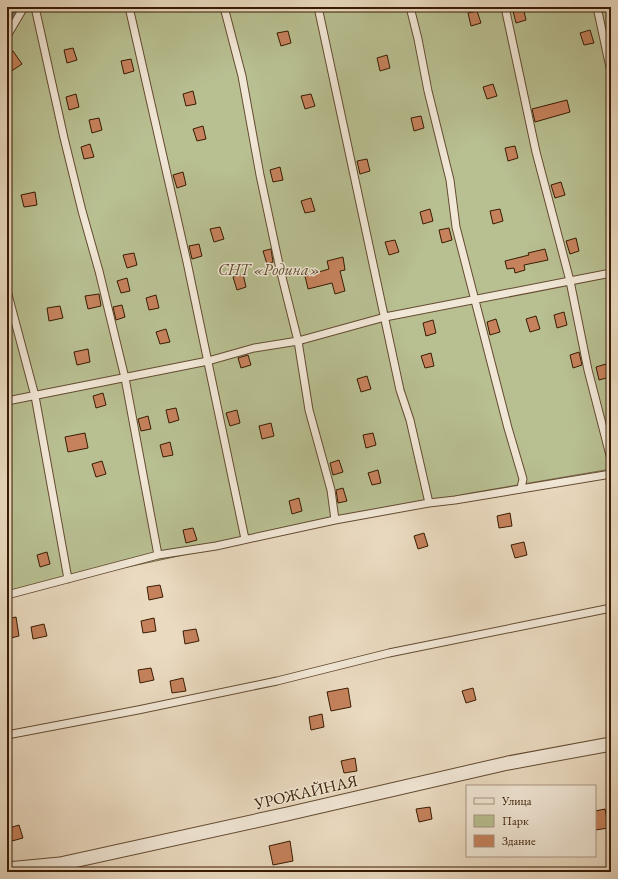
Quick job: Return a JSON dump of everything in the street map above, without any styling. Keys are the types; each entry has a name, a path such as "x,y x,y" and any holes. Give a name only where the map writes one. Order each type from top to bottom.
{"street":[{"name":"УРОЖАЙНАЯ","path":"7,869 60,864 508,763 611,744"}],"lane":[{"path":"7,36 24,7"},
{"path":"35,7 64,138 82,212 100,271 125,378 158,555"},
{"path":"129,7 208,361 245,538"},
{"path":"224,7 242,76 277,254 298,341 309,410 331,490 335,520"},
{"path":"318,7 400,390 410,420 428,503"},
{"path":"410,7 428,91 450,180 456,227 508,428 523,479 521,488"},
{"path":"505,7 536,152 570,280 588,370 611,459"},
{"path":"598,7 611,72"},
{"path":"7,402 208,361 254,348 298,341 385,317 611,273"},
{"path":"7,291 35,396 68,579"},
{"path":"7,595 158,555 216,546 245,538 428,503 456,500 611,474"},
{"path":"7,734 138,710 277,681 389,653 611,608"}],"green space":[{"name":"СНТ «Родина»","path":"7,7 611,7 611,469 471,493 7,593"}],"building":[{"path":"512,7 523,7 526,20 516,23"},
{"path":"477,11 481,23 471,26 468,13"},
{"path":"590,30 594,43 584,45 580,33"},
{"path":"288,31 291,43 281,46 277,33"},
{"path":"73,48 77,60 67,63 64,50"},
{"path":"13,51 22,64 7,74 7,55"},
{"path":"387,55 390,68 380,71 377,58"},
{"path":"131,59 134,71 124,74 121,61"},
{"path":"493,84 497,96 487,99 483,87"},
{"path":"193,91 196,104 186,106 183,94"},
{"path":"76,94 79,107 69,110 66,97"},
{"path":"311,94 315,106 305,109 301,96"},
{"path":"567,100 570,112 535,122 532,109"},
{"path":"421,116 424,128 414,131 411,118"},
{"path":"99,118 102,130 92,133 89,120"},
{"path":"203,126 206,139 197,141 193,129"},
{"path":"90,144 94,157 84,159 81,147"},
{"path":"515,146 518,158 508,161 505,148"},
{"path":"367,159 370,171 360,174 357,161"},
{"path":"280,167 283,180 273,182 270,170"},
{"path":"183,172 186,185 177,188 173,175"},
{"path":"561,182 565,195 555,198 551,185"},
{"path":"35,192 37,205 24,207 21,195"},
{"path":"311,198 315,211 305,213 301,201"},
{"path":"430,209 433,221 423,224 420,212"},
{"path":"500,209 503,221 493,224 490,211"},
{"path":"220,227 224,239 214,242 210,229"},
{"path":"449,228 452,240 442,243 439,230"},
{"path":"576,238 579,251 570,254 566,241"},
{"path":"395,240 399,252 389,255 385,242"},
{"path":"199,244 202,256 192,259 189,246"},
{"path":"271,249 273,262 267,264 263,251"},
{"path":"545,249 548,260 524,265 525,270 515,273 514,268 507,269 505,261"},
{"path":"134,253 137,265 127,268 123,255"},
{"path":"343,257 345,270 340,271 345,291 335,294 332,283 308,289 305,276 329,269 327,261"},
{"path":"243,274 246,287 237,290 233,277"},
{"path":"127,278 130,291 121,293 117,281"},
{"path":"99,294 101,306 88,309 85,296"},
{"path":"156,295 159,308 149,310 146,298"},
{"path":"122,305 125,317 116,320 113,307"},
{"path":"60,306 63,318 49,321 47,308"},
{"path":"564,312 567,325 557,328 554,315"},
{"path":"536,316 540,329 530,332 526,319"},
{"path":"496,319 500,332 490,335 487,322"},
{"path":"433,320 436,333 426,336 423,323"},
{"path":"166,329 170,342 160,344 156,332"},
{"path":"88,349 90,362 77,365 74,352"},
{"path":"579,352 582,365 573,368 570,355"},
{"path":"431,353 434,366 425,368 421,356"},
{"path":"248,355 251,365 241,368 238,358"},
{"path":"606,364 610,377 599,380 596,367"},
{"path":"367,376 371,389 361,392 357,379"},
{"path":"103,393 106,405 96,408 93,396"},
{"path":"176,408 179,420 169,423 166,410"},
{"path":"237,410 240,423 230,426 226,413"},
{"path":"148,416 151,429 141,431 138,419"},
{"path":"271,423 274,436 262,439 259,426"},
{"path":"85,433 88,448 68,452 65,437"},
{"path":"373,433 376,445 366,448 363,435"},
{"path":"170,442 173,455 163,457 160,445"},
{"path":"339,460 343,472 333,475 330,463"},
{"path":"102,461 106,474 96,477 92,464"},
{"path":"378,470 381,483 372,485 368,473"},
{"path":"343,488 347,501 338,503 336,490"},
{"path":"299,498 302,511 292,514 289,501"},
{"path":"510,513 512,526 499,528 497,516"},
{"path":"193,528 197,540 186,543 183,530"},
{"path":"424,533 428,546 418,549 414,536"},
{"path":"524,542 527,555 515,558 511,545"},
{"path":"47,552 50,564 40,567 37,555"},
{"path":"160,585 163,597 149,600 147,587"},
{"path":"16,617 19,636 7,639 7,619"},
{"path":"154,618 156,631 143,633 141,621"},
{"path":"44,624 47,636 33,639 31,627"},
{"path":"196,629 199,641 185,644 183,631"},
{"path":"151,668 154,680 140,683 138,670"},
{"path":"183,678 186,691 172,693 170,681"},
{"path":"348,688 351,707 331,711 327,692"},
{"path":"473,688 476,700 466,703 462,691"},
{"path":"322,714 324,727 311,730 309,717"},
{"path":"355,758 357,771 344,773 341,761"},
{"path":"430,807 432,819 419,822 416,809"},
{"path":"605,809 609,828 596,830 596,811"},
{"path":"19,825 23,838 12,841 9,828"},
{"path":"290,841 293,861 273,865 269,846"}],"waterway":[{"path":"7,24 17,7"}]}
